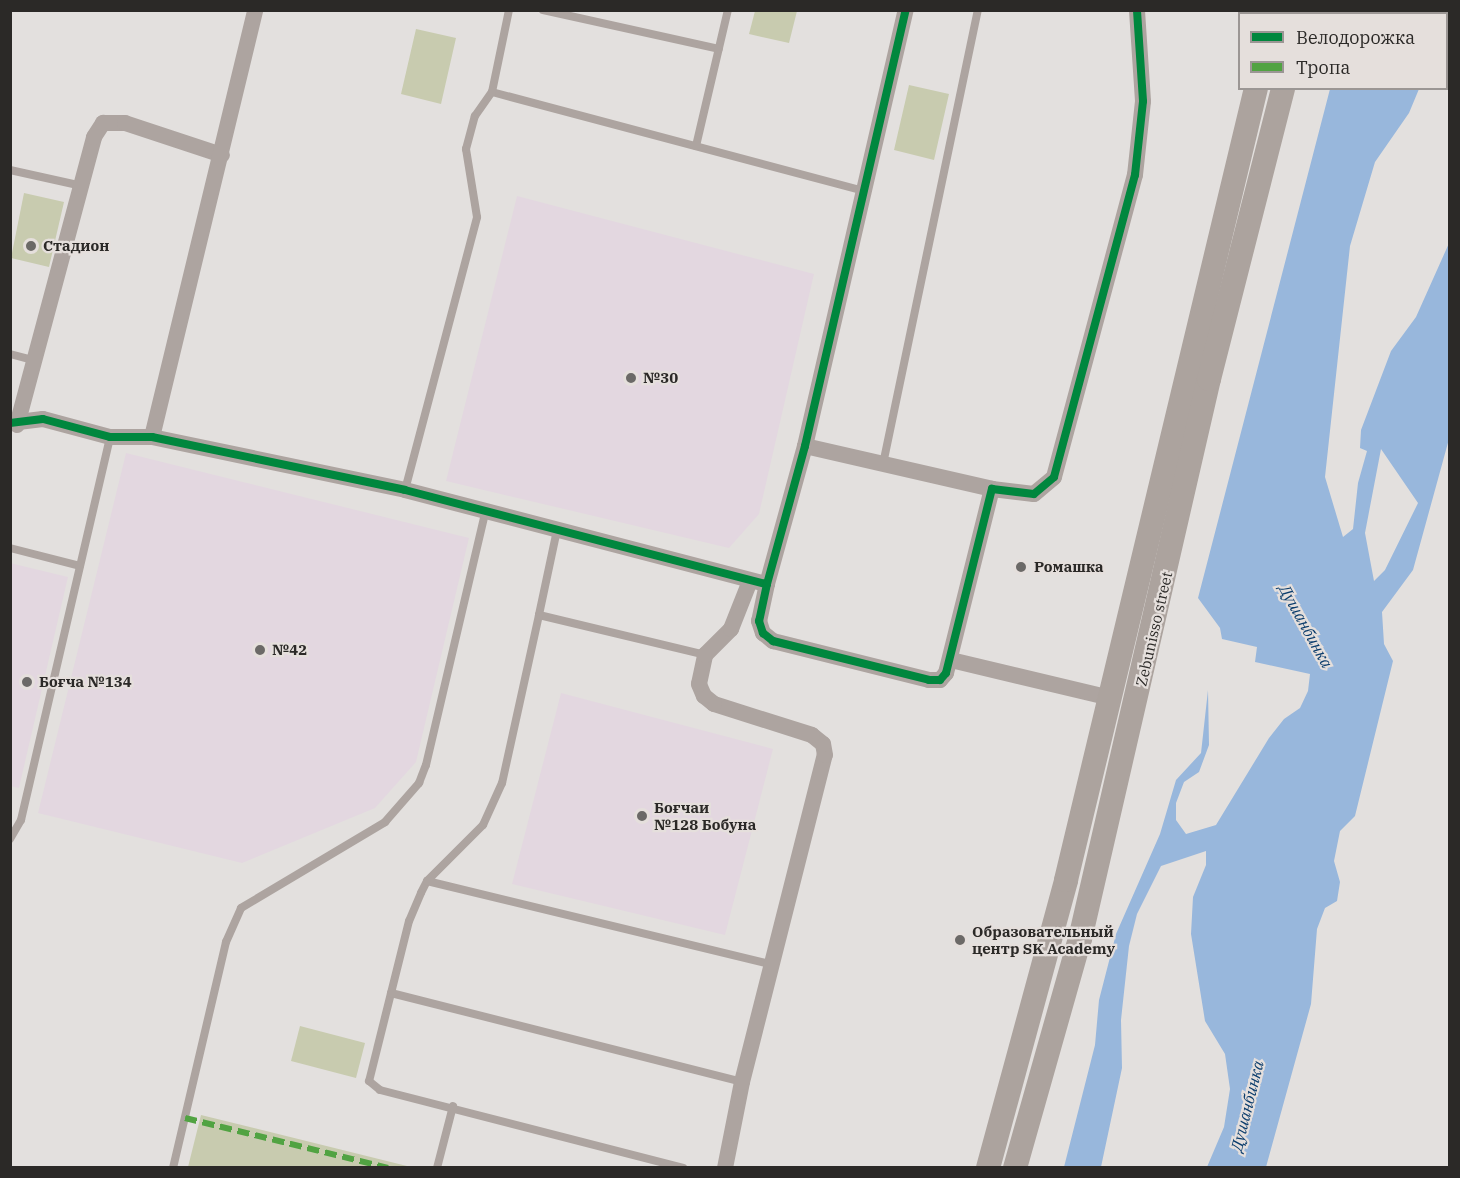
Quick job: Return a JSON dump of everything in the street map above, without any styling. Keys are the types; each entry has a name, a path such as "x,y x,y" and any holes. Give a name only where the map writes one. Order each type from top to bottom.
{"main road":[{"path":"988,1167 1066,880 1256,90"},
{"name":"Zebunisso street","path":"1015,1167 1080,939 1209,379 1282,90"}],"street":[{"path":"152,437 222,155 255,10"},
{"path":"725,1167 742,1083 825,749 812,735 714,704 704,696 699,684 705,655 731,629 758,583 805,446 906,10"},
{"path":"805,446 992,489 1034,494 1054,477 1136,175 1142,134 1137,10"},
{"path":"222,155 124,123 103,123 94,137 14,424 43,419 110,438 152,437 405,490 758,583"},
{"path":"758,583 759,621 763,633 773,641 929,680 943,677 951,660 992,489"},
{"path":"951,660 1110,698"}],"lane":[{"path":"405,490 477,216 466,149 475,116 492,92 509,10"},
{"path":"543,10 719,49"},
{"path":"696,146 728,10"},
{"path":"883,464 978,10"},
{"path":"492,92 864,191"},
{"path":"10,170 82,186"},
{"path":"10,354 33,360"},
{"path":"10,839 21,820 110,438"},
{"path":"173,1167 226,942 241,908 385,822 419,783 426,765 486,510"},
{"path":"557,530 502,783 491,812 483,825 427,881 409,921 369,1081 380,1090 453,1106 682,1167"},
{"path":"10,549 80,566"},
{"path":"539,615 705,655"},
{"path":"427,881 773,965"},
{"path":"391,993 742,1083"},
{"path":"437,1167 453,1106"}],"shaded area":[{"name":"№30","path":"517,196 814,274 759,514 729,548 446,481"},
{"name":"№42","path":"126,453 469,538 416,762 375,808 242,863 38,813"},
{"name":"Боғча №134","path":"10,563 68,577 19,788 10,786"},
{"name":"Боғчаи №128 Бобуна","path":"561,693 773,749 725,935 512,884"}],"green space":[{"path":"755,11 797,11 789,43 749,34"},
{"path":"416,29 456,38 441,104 401,94"},
{"path":"909,85 949,94 934,160 894,150"},
{"path":"24,193 64,202 49,267 11,258"},
{"path":"300,1026 365,1043 356,1078 291,1061"},
{"path":"201,1115 411,1167 188,1167"}],"water":[{"path":"1449,11 1449,23 1448,25 1448,12 1346,12"},
{"name":"Душанбинка","path":"1330,90 1419,90 1409,113 1375,162 1350,246 1325,477 1343,537 1353,529 1358,483 1367,451 1360,448 1361,430 1391,351 1416,317 1450,241 1449,439 1413,570 1382,612 1384,644 1393,661 1355,816 1340,831 1334,861 1340,882 1337,901 1325,908 1317,929 1311,1004 1266,1167 1207,1167 1224,1127 1230,1089 1225,1054 1205,1021 1191,934 1193,897 1206,865 1206,851 1161,866 1137,914 1129,946 1121,1020 1122,1068 1101,1167 1064,1167 1095,1045 1099,1000 1116,934 1160,834 1176,780 1201,753 1208,690 1209,745 1199,772 1184,782 1176,803 1176,820 1186,834 1216,825 1269,738 1284,719 1300,708 1308,691 1310,674 1255,662 1257,647 1222,639 1220,628 1198,598","holes":["1381,449 1418,503 1385,570 1374,581 1365,533"]}],"marked path":[{"path":"185,1118 388,1168"}],"cycle path":[{"path":"10,423 43,419 110,437 152,437 405,490 767,584 805,446 906,10"},
{"path":"767,584 759,621 763,633 773,641 929,680 940,680 946,673 992,489 1034,494 1054,477 1135,175 1143,101 1137,10"}],"place":[{"name":"Стадион","path":"31,246"},
{"name":"№30","path":"631,378"},
{"name":"Ромашка","path":"1021,567"},
{"name":"№42","path":"260,650"},
{"name":"Боғча №134","path":"27,682"},
{"name":"Боғчаи №128 Бобуна","path":"642,816"},
{"name":"Образовательный центр SK Academy","path":"960,940"}]}
